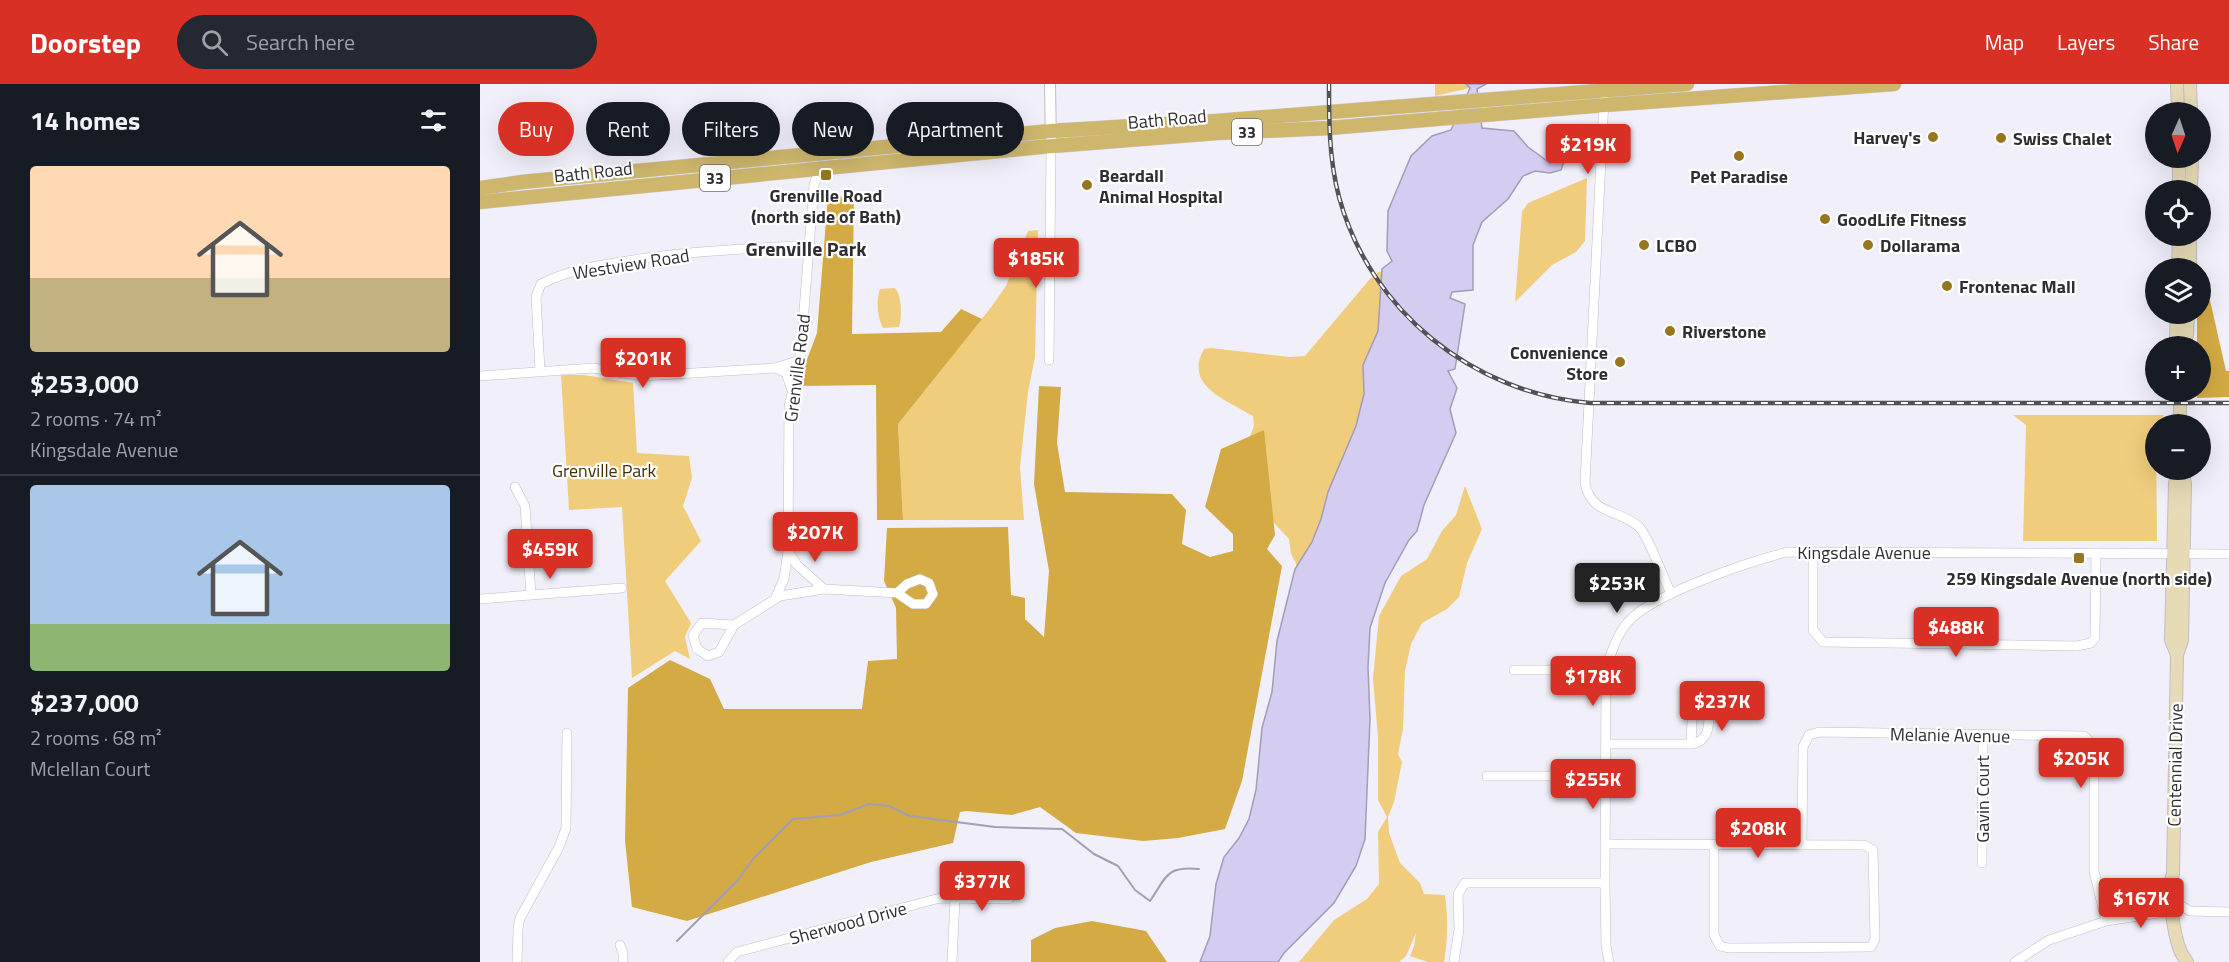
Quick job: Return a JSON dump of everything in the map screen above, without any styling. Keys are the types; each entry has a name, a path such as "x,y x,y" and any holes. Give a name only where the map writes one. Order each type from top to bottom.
{"main road":[{"name":"Bath Road","path":"480,188 1051,131 1216,127 1329,128 1496,115 1687,84"},
{"name":"Bath Road","path":"480,202 1051,146 1441,103 1491,99 1604,98 1894,84"},
{"path":"2176,84 2177,102"},
{"path":"2190,84 2191,102"},
{"path":"480,180 522,182"},
{"name":"Centennial Drive","path":"2176,480 2182,640 2177,655 2174,874 2169,880 2176,908 2180,951 2187,960"}],"street":[{"path":"1049,360 1050,84"},
{"path":"1604,98 1587,493 1593,502 1639,526 1671,594"},
{"name":"Grenville Road","path":"775,599 784,579 788,551 789,406 800,360 814,185 817,176 825,167"},
{"path":"795,170 807,174 814,185"},
{"name":"Westview Road","path":"540,370 536,297 541,284 554,277 594,266 658,255 810,245"},
{"path":"480,376 593,368 643,376 775,368 800,360"},
{"path":"775,368 786,373 792,390"},
{"path":"515,487 525,506 531,595"},
{"path":"788,551 796,564 824,590"},
{"name":"Kingsdale Avenue","path":"1609,962 1606,946 1605,883 1606,670 1614,644 1628,622 1645,607 1755,560 1787,552 2229,554"},
{"path":"1813,552 1813,630 1823,642 2077,646 2091,643 2096,638 2096,553"},
{"path":"480,599 622,588"},
{"path":"734,625 702,623 693,635 697,649 708,656 719,652 734,625 780,596 824,590 897,593"},
{"path":"1514,670 1606,670"},
{"path":"1607,744 1692,744 1701,742 1708,733 1709,699 1702,692 1697,693 1693,698 1692,744"},
{"name":"Melanie Avenue","path":"1802,845 1803,747 1809,735 1819,732 2084,736 2094,746 2094,871 2106,921"},
{"path":"517,962 520,918 559,847 566,828 567,733"},
{"name":"Gavin Court","path":"1982,863 1983,736"},
{"path":"1487,776 1606,776"},
{"path":"1606,844 1864,845 1873,850 1875,939 1871,947 1728,948 1720,946 1713,935 1714,845"},
{"path":"1454,962 1459,929 1458,894 1465,883 1605,883"},
{"name":"Sherwood Drive","path":"728,962 737,952 940,898 1009,899"},
{"path":"952,962 955,899"},
{"path":"2014,962 2049,940 2106,921 2176,908 2190,911 2229,912"},
{"path":"620,945 623,962"}],"green space":[{"path":"1435,84 1466,84 1470,88 1435,96"},
{"path":"1587,178 1585,241 1576,252 1552,265 1515,302 1522,212 1528,203"},
{"path":"1038,230 1035,357 1028,392 1020,467 1024,520 903,520 898,424 1006,286 1028,231"},
{"path":"1398,270 1397,328 1305,581 1291,554 1289,539 1263,511 1243,454 1254,426 1253,416 1221,398 1203,382 1199,373 1199,362 1204,349 1211,348 1289,357 1305,356 1369,280 1378,272"},
{"path":"895,288 901,307 899,327 883,328 878,314 880,289"},
{"name":"Grenville Park","path":"561,375 584,375 633,383 637,453 689,456 692,478 683,506 701,541 665,581 691,623 685,637 690,659 675,651 632,678 622,507 569,510"},
{"path":"2013,415 2145,415 2145,480 2156,480 2157,541 2023,541 2026,425"},
{"path":"1465,486 1482,529 1467,563 1459,597 1447,609 1422,623 1411,644 1405,671 1403,729 1398,754 1402,762 1394,802 1388,817 1389,833 1400,863 1420,883 1424,894 1445,895 1447,928 1444,962 1428,962 1410,956 1416,933 1406,956 1399,962 1299,962 1334,920 1367,899 1379,884 1378,832 1387,817 1378,800 1378,737 1373,679 1379,616 1401,576 1427,559 1442,531 1456,515"}],"shaded area":[{"path":"1466,84 1486,84 1477,89 1482,128 1514,131 1528,147 1550,163 1557,155 1549,136 1554,130 1564,130 1570,139 1563,144 1566,156 1561,170 1550,173 1535,171 1523,176 1508,199 1482,222 1473,245 1473,290 1452,292 1450,298 1465,304 1455,369 1448,371 1457,388 1450,409 1456,433 1424,505 1417,531 1409,540 1385,583 1370,628 1368,667 1370,719 1365,839 1356,866 1334,903 1284,953 1278,962 1200,962 1210,936 1216,884 1224,857 1239,838 1249,819 1256,790 1262,728 1272,692 1277,641 1295,569 1312,542 1328,492 1356,426 1364,394 1363,365 1378,331 1382,269 1392,261 1387,251 1388,211 1411,156 1432,136 1451,130 1470,88"},
{"path":"828,196 854,197 852,334 941,332 961,309 982,319 898,424 903,520 877,520 876,385 797,386 817,333"},
{"path":"2211,304 2226,371 2229,371 2229,397 2211,398 2211,336 2197,336 2197,324 2211,324"},
{"path":"1039,386 1061,387 1057,443 1065,492 1172,494 1186,510 1182,544 1210,557 1233,551 1233,534 1205,507 1221,449 1264,430 1275,535 1267,549 1282,566 1242,781 1225,829 1178,838 1143,841 1076,833 1040,807 1012,815 966,811 960,812 953,843 871,862 687,921 632,907 625,841 628,688 670,660 710,679 724,709 862,709 868,661 897,659 896,608 884,581 887,528 1008,527 1011,595 1025,598 1025,619 1044,637 1049,571 1034,484"},
{"path":"1092,921 1146,931 1167,962 1031,962 1031,940 1055,928"}],"waterway":[{"path":"677,941 738,880 753,859 793,819 840,815 869,804 889,806 910,816 995,827 1062,829 1094,854 1118,866 1135,890 1150,901 1164,879 1173,871 1188,868 1199,869"}],"railway":[{"path":"1329,84 1331,155 1339,197 1354,238 1375,276 1401,310 1432,339 1467,363 1506,383 1547,396 1590,403 2229,403"}],"place":[{"name":"Harvey's","path":"1933,137"},
{"name":"Swiss Chalet","path":"2001,138"},
{"name":"Pet Paradise","path":"1739,156"},
{"name":"Grenville Road (north side of Bath)","path":"826,175"},
{"name":"Beardall Animal Hospital","path":"1087,185"},
{"name":"GoodLife Fitness","path":"1825,219"},
{"name":"LCBO","path":"1644,245"},
{"name":"Dollarama","path":"1868,245"},
{"name":"Frontenac Mall","path":"1947,286"},
{"name":"Riverstone","path":"1670,331"},
{"name":"Convenience Store","path":"1620,362"},
{"name":"259 Kingsdale Avenue (north side)","path":"2079,558"}],"district":[{"name":"Grenville Park","path":"806,248"}]}
